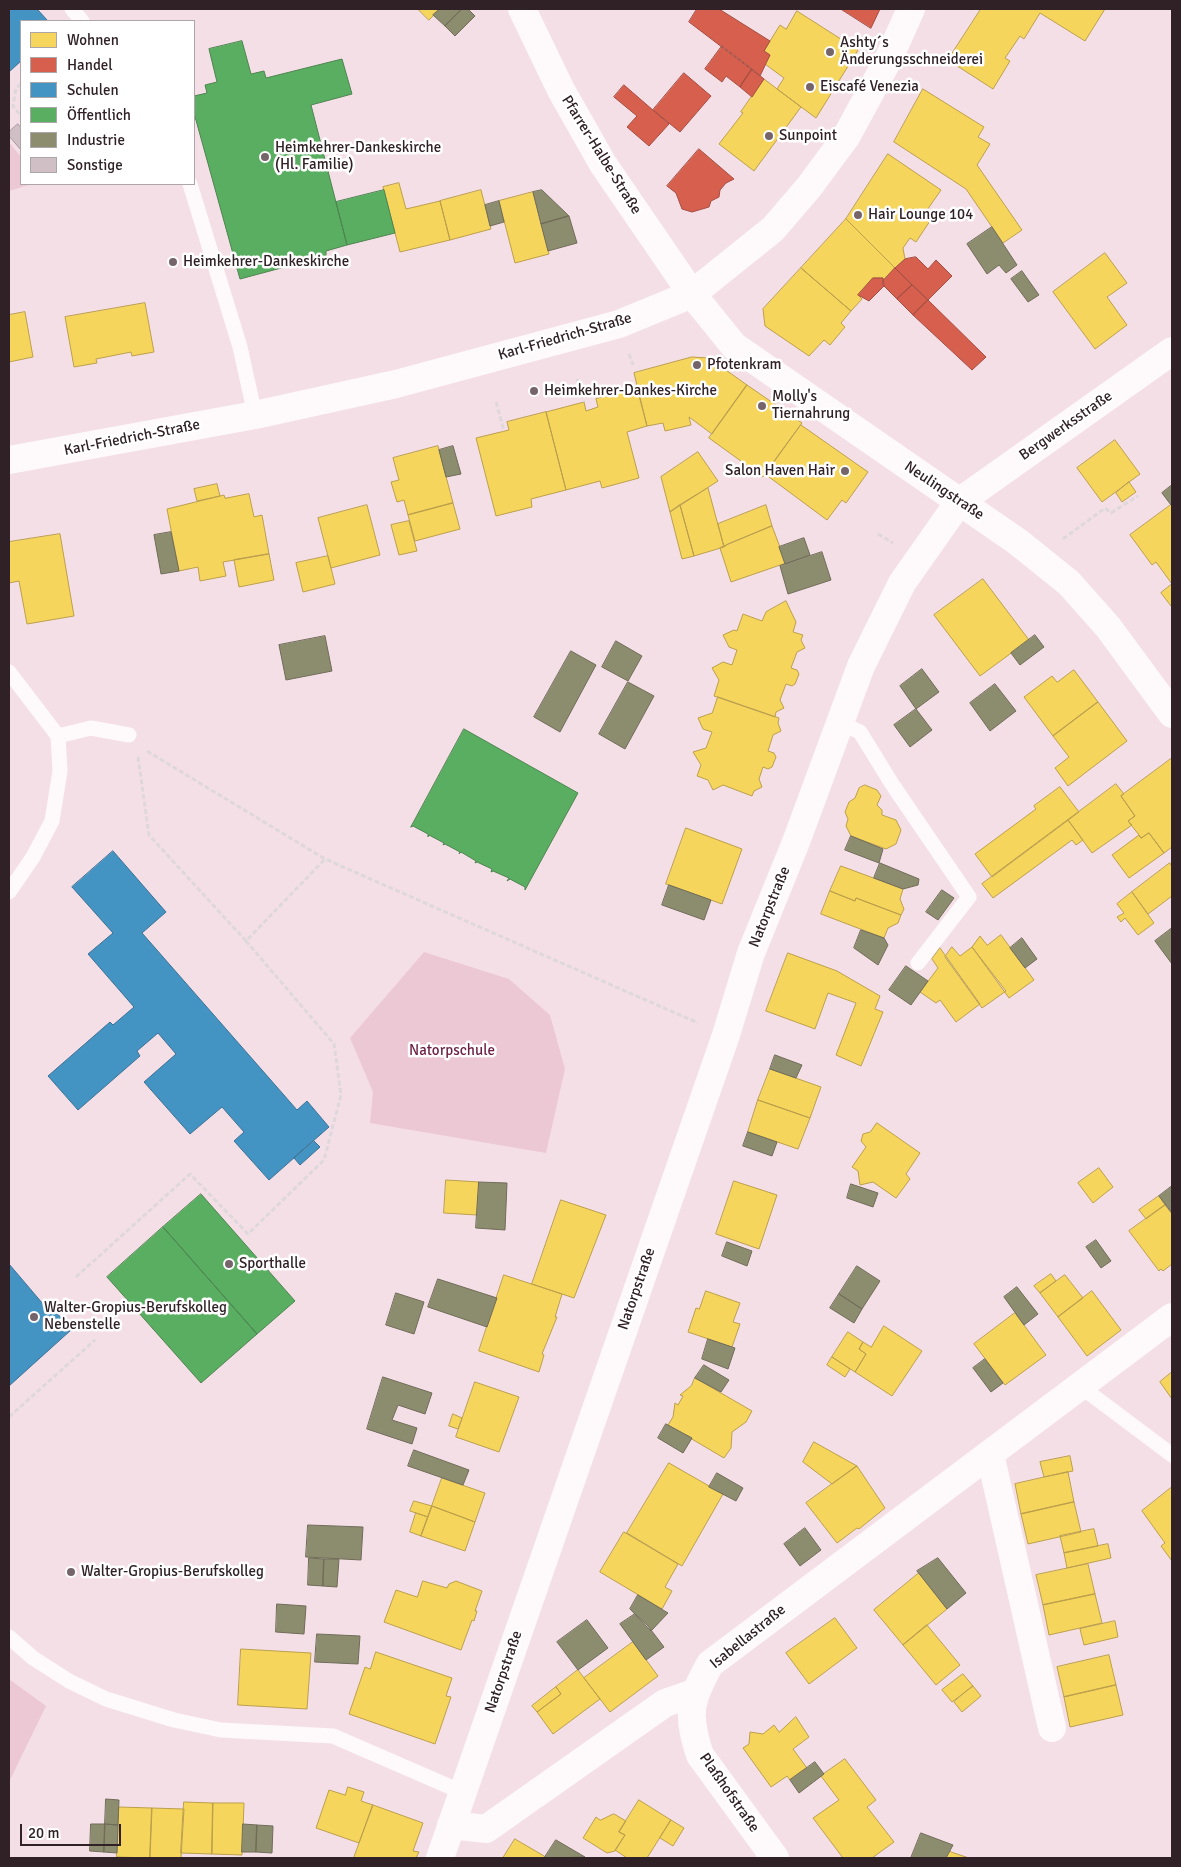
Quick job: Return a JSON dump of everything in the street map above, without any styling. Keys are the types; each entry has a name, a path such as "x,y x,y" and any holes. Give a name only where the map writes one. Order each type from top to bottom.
{"street":[{"name":"Pfarrer-Halbe-Straße","path":"522,9 561,90 603,164 692,294"},
{"name":"Karl-Friedrich-Straße","path":"9,460 255,415 396,384 619,324 692,294 773,229 809,187 846,136 889,58 911,9"},
{"name":"Neulingstraße","path":"692,294 734,346 959,502 1038,558 1069,583 1108,627 1172,714"},
{"name":"Bergwerksstraße","path":"959,502 1172,351"},
{"name":"Natorpstraße","path":"440,1858 726,1035 751,953 796,842 839,722 861,666 902,583 959,502"},
{"name":"Isabellastraße","path":"694,1693 710,1664 1172,1317"},
{"path":"990,1454 1052,1728"},
{"path":"452,1825 486,1830 665,1704 694,1693"},
{"name":"Plaßhofstraße","path":"694,1693 691,1715 693,1736 700,1755 775,1858"}],"lane":[{"path":"72,9 81,20"},
{"path":"190,185 242,354 255,415"},
{"path":"9,672 58,736 60,771 52,822 33,857 9,892"},
{"path":"839,722 860,732 892,784 970,897 918,963"},
{"path":"58,736 91,728 132,739"},
{"path":"1080,1386 1172,1455"},
{"path":"9,1637 33,1658 68,1681 106,1699 174,1720 221,1730 333,1736 462,1792"}],"path":[{"path":"20,85 16,88 13,106 20,115"},
{"path":"577,379 584,402"},
{"path":"496,402 504,431"},
{"path":"1038,558 1105,508 1111,513 1138,496"},
{"path":"132,739 325,859 726,1035"},
{"path":"76,1277 190,1174 248,1234 324,1160 341,1095 334,1044 246,941 149,835 132,739"},
{"path":"246,941 325,859"},
{"path":"9,1417 95,1340"}],"green space":[{"path":"9,142 20,156 20,185 29,185 9,191"},
{"name":"Natorpschule","path":"424,952 509,979 550,1015 565,1069 546,1153 370,1123 373,1092 350,1038"},
{"path":"9,1679 46,1706 9,1782"}],"building: Wohnen":[{"path":"418,9 440,9 429,20"},
{"path":"981,9 1105,9 1085,41 1040,13 1024,39 1020,36 1005,58 1010,61 993,89 948,60"},
{"path":"797,11 858,50 816,118 777,89 784,78 765,64 770,55 764,51 770,41 780,25 786,29"},
{"path":"764,79 801,107 754,171 719,144 743,113 741,112"},
{"path":"923,89 984,127 978,137 990,144 977,165 1022,230 1003,243 966,189 894,142"},
{"path":"888,154 941,190 925,213 932,218 916,242 910,238 903,248 905,259 895,268 846,219"},
{"path":"399,183 406,209 440,201 450,240 400,252 383,187"},
{"path":"481,190 491,229 450,240 440,201"},
{"path":"533,192 549,254 515,263 499,201"},
{"path":"846,219 895,268 883,281 883,278 873,278 858,295 862,299 851,311 801,268"},
{"path":"1105,253 1127,283 1107,297 1127,325 1095,349 1053,292"},
{"path":"801,268 851,311 841,323 845,327 830,345 824,340 809,356 765,326 763,309"},
{"path":"145,303 154,352 132,356 131,352 96,359 97,363 74,367 65,317"},
{"path":"25,312 33,357 9,362 9,315"},
{"path":"692,357 709,358 747,385 712,434 689,417 691,425 665,431 663,423 647,426 634,373"},
{"path":"747,385 802,423 763,477 709,438"},
{"path":"637,388 647,426 627,432 639,478 602,488 600,481 566,490 546,412 584,402 586,411 598,407 596,399"},
{"path":"546,412 566,490 531,499 532,507 496,516 476,438 509,430 507,422"},
{"path":"801,425 868,472 846,503 842,500 827,520 765,474"},
{"path":"1115,440 1140,474 1102,502 1077,468"},
{"path":"438,446 453,503 408,515 404,500 397,502 391,482 399,480 393,458"},
{"path":"698,452 718,481 670,512 661,477"},
{"path":"1129,482 1136,492 1122,502 1116,493"},
{"path":"217,484 220,496 197,501 194,489"},
{"path":"708,488 724,547 694,556 680,505"},
{"path":"249,494 254,517 262,515 269,554 223,562 226,576 200,581 198,567 179,571 167,509 224,495 225,498"},
{"path":"453,503 460,529 415,541 408,515"},
{"path":"1172,504 1172,584 1156,562 1152,565 1130,535"},
{"path":"367,505 380,555 331,568 318,518"},
{"path":"680,505 694,556 682,559 670,512"},
{"path":"766,505 772,526 724,547 718,524"},
{"path":"409,521 417,551 399,555 391,525"},
{"path":"772,526 786,563 731,582 720,548"},
{"path":"60,534 74,616 27,624 19,581 9,583 9,542"},
{"path":"269,554 274,580 239,587 234,560"},
{"path":"328,556 335,584 303,592 296,563"},
{"path":"983,579 1029,640 980,676 934,615"},
{"path":"1172,584 1172,605 1171,606 1161,593"},
{"path":"786,601 796,622 793,632 803,635 801,640 805,648 797,652 791,668 797,670 799,674 795,684 792,686 786,684 780,700 784,708 776,712 775,717 714,696 719,680 712,668 723,662 732,665 737,650 729,647 723,635 734,630 737,631 743,614 762,621 766,612"},
{"path":"1074,670 1098,702 1053,736 1024,697 1052,676 1057,682"},
{"path":"718,697 779,718 778,723 781,731 773,735 768,751 774,753 776,757 772,767 768,769 763,767 759,779 762,787 754,791 752,796 723,785 713,790 708,780 697,776 701,765 693,752 706,748 712,732 703,729 698,718 712,713"},
{"path":"1098,702 1127,741 1068,786 1055,768 1069,757 1053,736"},
{"path":"1172,758 1172,847 1164,853 1149,833 1141,838 1128,821 1135,816 1121,796"},
{"path":"1116,784 1124,794 1121,796 1135,816 1128,821 1132,825 1092,853 1068,820"},
{"path":"865,785 877,790 881,796 877,805 882,810 882,815 896,820 901,830 896,844 886,849 851,836 846,826 848,819 845,812 849,802 855,798 859,788"},
{"path":"1060,787 1079,812 992,877 975,854 1036,809 1034,806"},
{"path":"1068,820 1083,840 1076,845 1072,840 993,898 982,884"},
{"path":"686,828 742,849 722,904 666,884"},
{"path":"1149,833 1164,853 1129,878 1112,855 1139,835 1141,838"},
{"path":"1170,863 1172,867 1172,896 1148,914 1132,892"},
{"path":"841,866 903,889 900,899 904,909 901,915 856,898 855,901 830,891"},
{"path":"830,891 855,901 856,898 901,915 898,923 888,928 884,938 821,914"},
{"path":"1132,892 1154,923 1138,935 1125,918 1121,922 1117,917 1124,913 1117,904"},
{"path":"1001,935 1034,980 1009,998 972,947 980,936 987,945"},
{"path":"952,947 960,956 972,947 1006,991 982,1008 945,957"},
{"path":"940,948 980,1004 956,1022 940,1000 936,1003 920,992 938,968 932,959"},
{"path":"788,953 837,971 880,996 875,1009 883,1012 861,1066 836,1055 856,1003 828,993 815,1029 766,1011"},
{"path":"770,1069 821,1087 810,1118 758,1100"},
{"path":"758,1100 810,1118 798,1149 748,1132"},
{"path":"877,1123 920,1153 906,1174 910,1179 896,1198 873,1182 860,1185 858,1171 852,1167 866,1147 861,1141 863,1134 870,1132"},
{"path":"1099,1168 1113,1187 1093,1203 1078,1183"},
{"path":"446,1180 479,1182 477,1215 444,1213"},
{"path":"734,1181 777,1195 759,1249 716,1234"},
{"path":"1159,1196 1165,1205 1146,1219 1139,1210"},
{"path":"561,1200 606,1215 574,1298 532,1284"},
{"path":"1165,1205 1172,1214 1172,1264 1163,1271 1161,1269 1159,1271 1129,1231"},
{"path":"1051,1274 1056,1281 1040,1293 1034,1286"},
{"path":"504,1275 562,1294 555,1317 557,1317 542,1354 544,1355 539,1372 479,1351"},
{"path":"1065,1275 1083,1298 1058,1317 1040,1293"},
{"path":"706,1291 740,1303 733,1322 740,1324 732,1347 688,1332 696,1308 699,1309"},
{"path":"1092,1291 1121,1330 1087,1356 1058,1317"},
{"path":"1015,1313 1046,1355 1005,1385 974,1344"},
{"path":"884,1326 922,1351 892,1396 855,1372 866,1354 859,1349 863,1342 871,1347"},
{"path":"848,1332 863,1342 859,1349 866,1354 855,1372 832,1357"},
{"path":"832,1357 850,1369 845,1377 827,1365"},
{"path":"1172,1372 1172,1399 1160,1382"},
{"path":"695,1378 752,1411 746,1422 732,1432 731,1448 724,1458 668,1425 673,1417 675,1403 678,1405 683,1396 680,1395 691,1386"},
{"path":"475,1382 519,1397 499,1452 456,1437"},
{"path":"453,1414 462,1418 458,1429 449,1426"},
{"path":"814,1442 857,1466 832,1484 803,1462"},
{"path":"1070,1456 1073,1471 1044,1477 1040,1462"},
{"path":"669,1463 723,1494 682,1566 627,1533"},
{"path":"857,1466 885,1508 859,1529 857,1528 837,1543 806,1503"},
{"path":"1068,1472 1074,1502 1021,1514 1015,1484"},
{"path":"442,1478 485,1493 475,1522 432,1506"},
{"path":"1172,1487 1172,1561 1161,1546 1165,1543 1142,1511"},
{"path":"414,1501 432,1506 428,1517 410,1511"},
{"path":"1074,1502 1081,1532 1028,1544 1021,1514"},
{"path":"432,1506 475,1522 465,1551 421,1536"},
{"path":"416,1513 428,1517 421,1536 410,1532"},
{"path":"1094,1529 1098,1546 1064,1553 1060,1536"},
{"path":"624,1532 678,1564 665,1587 672,1591 662,1609 600,1572"},
{"path":"1108,1544 1111,1558 1067,1568 1064,1553"},
{"path":"1088,1564 1095,1594 1043,1605 1036,1575"},
{"path":"919,1573 947,1609 903,1645 874,1610"},
{"path":"423,1581 447,1588 449,1584 456,1581 482,1591 475,1611 477,1611 474,1621 472,1620 461,1650 384,1622 396,1590 417,1597"},
{"path":"1095,1594 1102,1623 1049,1635 1043,1605"},
{"path":"835,1618 857,1648 809,1684 786,1653"},
{"path":"1115,1621 1118,1637 1084,1645 1080,1629"},
{"path":"927,1625 960,1665 936,1685 903,1645"},
{"path":"633,1642 658,1676 610,1712 584,1678"},
{"path":"241,1649 311,1653 307,1709 238,1705"},
{"path":"376,1652 452,1678 446,1696 451,1697 435,1744 349,1714 365,1667 370,1669"},
{"path":"1109,1655 1116,1685 1064,1697 1057,1667"},
{"path":"578,1670 600,1699 553,1734 537,1712 561,1694 556,1687"},
{"path":"963,1674 973,1686 952,1702 942,1690"},
{"path":"1116,1685 1123,1715 1070,1727 1064,1697"},
{"path":"973,1686 981,1696 962,1712 954,1702"},
{"path":"556,1687 561,1694 537,1712 532,1706"},
{"path":"796,1717 809,1737 793,1749 807,1768 790,1780 787,1776 771,1787 743,1748 749,1744 750,1732 763,1734 774,1725 779,1732"},
{"path":"845,1759 876,1800 867,1807 894,1842 872,1858 843,1858 813,1818 839,1800 821,1776"},
{"path":"348,1787 364,1792 361,1801 373,1805 359,1843 316,1828 329,1790 345,1795"},
{"path":"639,1800 671,1820 647,1858 627,1858 615,1850 625,1835 619,1832"},
{"path":"184,1802 213,1803 212,1854 181,1853"},
{"path":"213,1803 244,1803 242,1855 212,1854"},
{"path":"373,1805 423,1823 413,1851 419,1852 416,1858 354,1858"},
{"path":"119,1807 152,1808 150,1858 117,1857"},
{"path":"152,1808 184,1809 181,1858 150,1858"},
{"path":"614,1814 626,1821 619,1832 625,1835 615,1851 607,1853 583,1838 596,1817 600,1820"},
{"path":"671,1820 684,1828 673,1846 660,1838"},
{"path":"515,1839 544,1856 547,1858 503,1858"},
{"path":"949,1850 951,1852 969,1858 946,1858"}],"building: Handel":[{"path":"697,9 719,9 770,41 764,51 770,55 760,76 689,22"},
{"path":"841,9 880,9 871,28"},
{"path":"722,46 752,69 740,87 726,76 722,82 705,69"},
{"path":"752,69 764,79 752,97 740,87"},
{"path":"684,73 711,96 680,132 653,110"},
{"path":"624,85 669,124 649,146 627,127 637,116 614,97"},
{"path":"699,149 734,179 726,183 720,190 719,197 711,201 709,207 692,212 682,209 676,193 667,186"},
{"path":"916,257 928,269 936,260 952,276 928,300 895,268 905,259"},
{"path":"895,268 912,285 897,299 883,285 883,281"},
{"path":"873,278 883,278 884,286 869,301 858,295"},
{"path":"912,285 928,300 913,315 897,299"},
{"path":"928,300 986,357 972,370 913,315"}],"building: Schulen":[{"path":"9,9 37,9 47,20 20,20 20,62 9,72"},
{"path":"113,851 166,912 142,933 297,1110 307,1101 329,1127 269,1180 234,1141 244,1132 222,1107 190,1134 144,1082 176,1054 158,1033 137,1051 140,1056 78,1110 48,1076 110,1022 113,1025 134,1007 88,954 113,933 72,887"},
{"path":"314,1141 320,1147 300,1165 294,1158"},
{"name":"Walter-Gropius-Berufskolleg Nebenstelle","path":"9,1264 43,1304 47,1301 71,1330 9,1386"}],"building: Öffentlich":[{"name":"Heimkehrer-Dankeskirche (Hl. Familie)","path":"242,41 251,74 264,71 266,78 342,59 352,94 311,105 347,245 326,251 326,256 240,279 195,117 195,96 207,93 205,85 217,82 209,49"},
{"path":"384,190 395,233 347,245 336,202"},
{"path":"464,729 578,793 525,890 525,887 510,879 507,881 509,878 493,871 491,872 492,869 477,862 475,863 476,861 461,852 459,854 460,852 445,844 443,845 444,843 429,835 428,837 428,834 413,826 411,827"},
{"name":"Sporthalle","path":"201,1194 295,1301 257,1334 163,1227"},
{"path":"163,1227 257,1334 201,1383 107,1277"}],"building: Industrie":[{"path":"440,9 462,9 445,26 433,15"},
{"path":"462,9 468,9 475,16 455,36 445,26"},
{"path":"542,190 569,216 541,224 533,192"},
{"path":"499,201 504,222 490,226 485,205"},
{"path":"569,216 577,243 548,251 541,224"},
{"path":"992,227 1017,265 1006,273 999,265 987,274 967,244"},
{"path":"1022,271 1039,295 1028,302 1011,279"},
{"path":"453,446 461,474 446,477 439,450"},
{"path":"1172,485 1172,504 1171,505 1162,493"},
{"path":"171,532 179,571 161,574 154,535"},
{"path":"804,538 810,555 785,564 779,547"},
{"path":"822,552 831,580 788,594 780,566"},
{"path":"1035,635 1044,647 1020,665 1011,653"},
{"path":"325,636 332,671 286,680 279,645"},
{"path":"616,641 642,656 628,681 602,667"},
{"path":"571,651 596,665 560,732 534,717"},
{"path":"922,669 939,692 916,709 900,686"},
{"path":"628,682 654,696 625,749 599,734"},
{"path":"995,684 1016,711 990,731 970,703"},
{"path":"916,709 932,730 910,747 894,725"},
{"path":"851,836 883,849 879,863 845,850"},
{"path":"880,863 919,879 918,885 903,889 874,878"},
{"path":"669,885 711,900 704,920 662,905"},
{"path":"942,890 954,898 938,920 926,912"},
{"path":"1172,928 1172,964 1155,941"},
{"path":"861,930 884,938 888,945 878,965 854,948"},
{"path":"1022,938 1037,959 1025,968 1010,948"},
{"path":"906,966 928,981 911,1005 889,990"},
{"path":"775,1055 802,1065 796,1078 770,1069"},
{"path":"748,1132 777,1142 772,1156 743,1146"},
{"path":"479,1182 507,1183 505,1230 476,1228"},
{"path":"851,1184 878,1193 873,1207 847,1198"},
{"path":"1172,1186 1172,1213 1159,1196"},
{"path":"1096,1240 1111,1261 1101,1268 1086,1247"},
{"path":"727,1242 752,1251 747,1266 722,1256"},
{"path":"857,1266 880,1281 862,1309 839,1294"},
{"path":"438,1279 497,1298 487,1327 428,1307"},
{"path":"1017,1287 1038,1314 1024,1325 1004,1297"},
{"path":"396,1293 424,1302 414,1334 386,1325"},
{"path":"839,1294 862,1309 854,1323 830,1308"},
{"path":"708,1339 735,1348 728,1369 702,1359"},
{"path":"985,1359 1003,1383 991,1392 973,1368"},
{"path":"704,1365 729,1380 721,1392 695,1378"},
{"path":"383,1377 432,1393 425,1414 398,1405 392,1420 417,1428 412,1444 367,1429"},
{"path":"666,1424 692,1438 683,1453 658,1438"},
{"path":"414,1450 469,1470 463,1485 408,1466"},
{"path":"717,1473 743,1488 736,1501 709,1487"},
{"path":"308,1525 363,1527 361,1560 306,1557"},
{"path":"805,1528 821,1550 800,1566 784,1544"},
{"path":"309,1558 324,1559 323,1586 308,1585"},
{"path":"938,1558 966,1593 947,1609 917,1571"},
{"path":"324,1559 339,1559 337,1587 323,1586"},
{"path":"638,1595 668,1613 651,1631 630,1609"},
{"path":"277,1604 306,1606 304,1634 276,1632"},
{"path":"635,1614 648,1626 664,1647 646,1660 620,1624"},
{"path":"587,1620 608,1648 578,1670 557,1642"},
{"path":"317,1634 360,1636 358,1664 315,1662"},
{"path":"815,1762 824,1774 799,1793 790,1780"},
{"path":"106,1799 119,1800 118,1825 105,1824"},
{"path":"91,1824 105,1824 104,1852 90,1851"},
{"path":"105,1824 118,1825 117,1853 104,1852"},
{"path":"243,1824 257,1825 256,1852 242,1852"},
{"path":"257,1825 273,1826 272,1853 256,1852"},
{"path":"921,1833 953,1845 946,1858 911,1858"},
{"path":"556,1840 585,1857 545,1857"}],"building: Sonstige":[{"path":"18,124 20,127 20,149 9,136 9,132"}],"place":[{"name":"Ashty´s Änderungsschneiderei","path":"830,52"},
{"name":"Eiscafé Venezia","path":"810,87"},
{"name":"Sunpoint","path":"769,136"},
{"name":"Heimkehrer-Dankeskirche (Hl. Familie)","path":"265,157"},
{"name":"Hair Lounge 104","path":"858,215"},
{"name":"Heimkehrer-Dankeskirche","path":"173,262"},
{"name":"Pfotenkram","path":"697,365"},
{"name":"Heimkehrer-Dankes-Kirche","path":"534,391"},
{"name":"Molly's Tiernahrung","path":"762,406"},
{"name":"Salon Haven Hair","path":"845,471"},
{"name":"Sporthalle","path":"229,1264"},
{"name":"Walter-Gropius-Berufskolleg Nebenstelle","path":"34,1317"},
{"name":"Walter-Gropius-Berufskolleg","path":"71,1572"}]}
